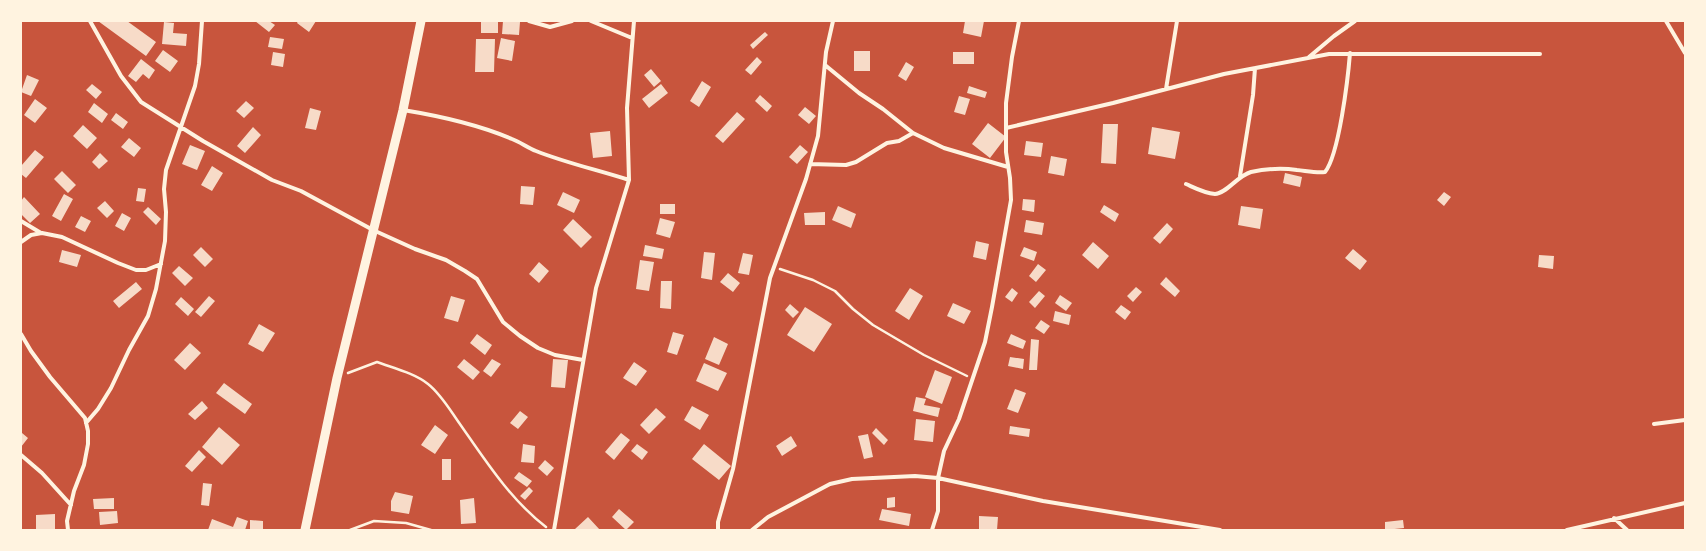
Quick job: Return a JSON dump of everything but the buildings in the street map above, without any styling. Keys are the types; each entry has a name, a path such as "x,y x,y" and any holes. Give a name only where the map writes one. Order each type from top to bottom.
{"highway":[{"path":"305,530 337,378 403,110 421,21"}],"street":[{"path":"90,21 121,76 141,102 182,128 272,180 301,191 373,230 416,249 446,260 476,279 503,322 520,336 538,348 555,354 583,360"},
{"path":"86,423 98,409 111,388 129,350 148,316 156,289 165,240 166,212 164,190 166,170 171,151 182,128 195,86 199,64 202,21"},
{"path":"529,21 550,27 572,21"},
{"path":"591,21 632,38"},
{"path":"554,530 596,288 629,180 626,108 634,21"},
{"path":"718,530 718,522 733,469 770,278 806,179 818,136 825,65 833,21"},
{"path":"932,530 938,511 938,478 944,451 959,418 973,379 985,342 992,307 1010,200 1006,152 1006,103 1012,57 1019,21"},
{"path":"1166,89 1177,21"},
{"path":"1309,57 1355,21"},
{"path":"1666,21 1685,53"},
{"path":"1186,184 1204,192 1217,194 1225,191 1240,176 1262,170 1325,172 1331,160 1335,144 1348,76 1350,53"},
{"path":"1006,128 1255,68 1330,54 1540,54"},
{"path":"825,65 859,93 883,109 913,133 944,148 1008,167"},
{"path":"1240,176 1253,95 1255,68"},
{"path":"403,110 431,114 489,130 547,155 629,180"},
{"path":"810,164 846,166 856,162 887,143 899,141 913,133"},
{"path":"21,221 42,233 62,237 136,270 146,270 161,264"},
{"path":"21,242 31,235 42,233"},
{"path":"21,334 31,351 50,377 84,418 88,431 88,444 84,465 74,491 67,521 68,530"},
{"path":"1654,424 1685,420"},
{"path":"21,455 42,473 71,504"},
{"path":"752,530 768,517 830,484 852,479 916,476 938,478 1043,501 1220,530"},
{"path":"1567,530 1614,518 1685,503"},
{"path":"1614,518 1627,530"}],"path":[{"path":"774,267 813,280 834,291 853,310 873,325 924,355 973,379"},
{"path":"337,378 377,362 414,376 427,383 441,398 509,492 527,511 550,530"},
{"path":"350,530 374,521 406,523 431,530"}]}
